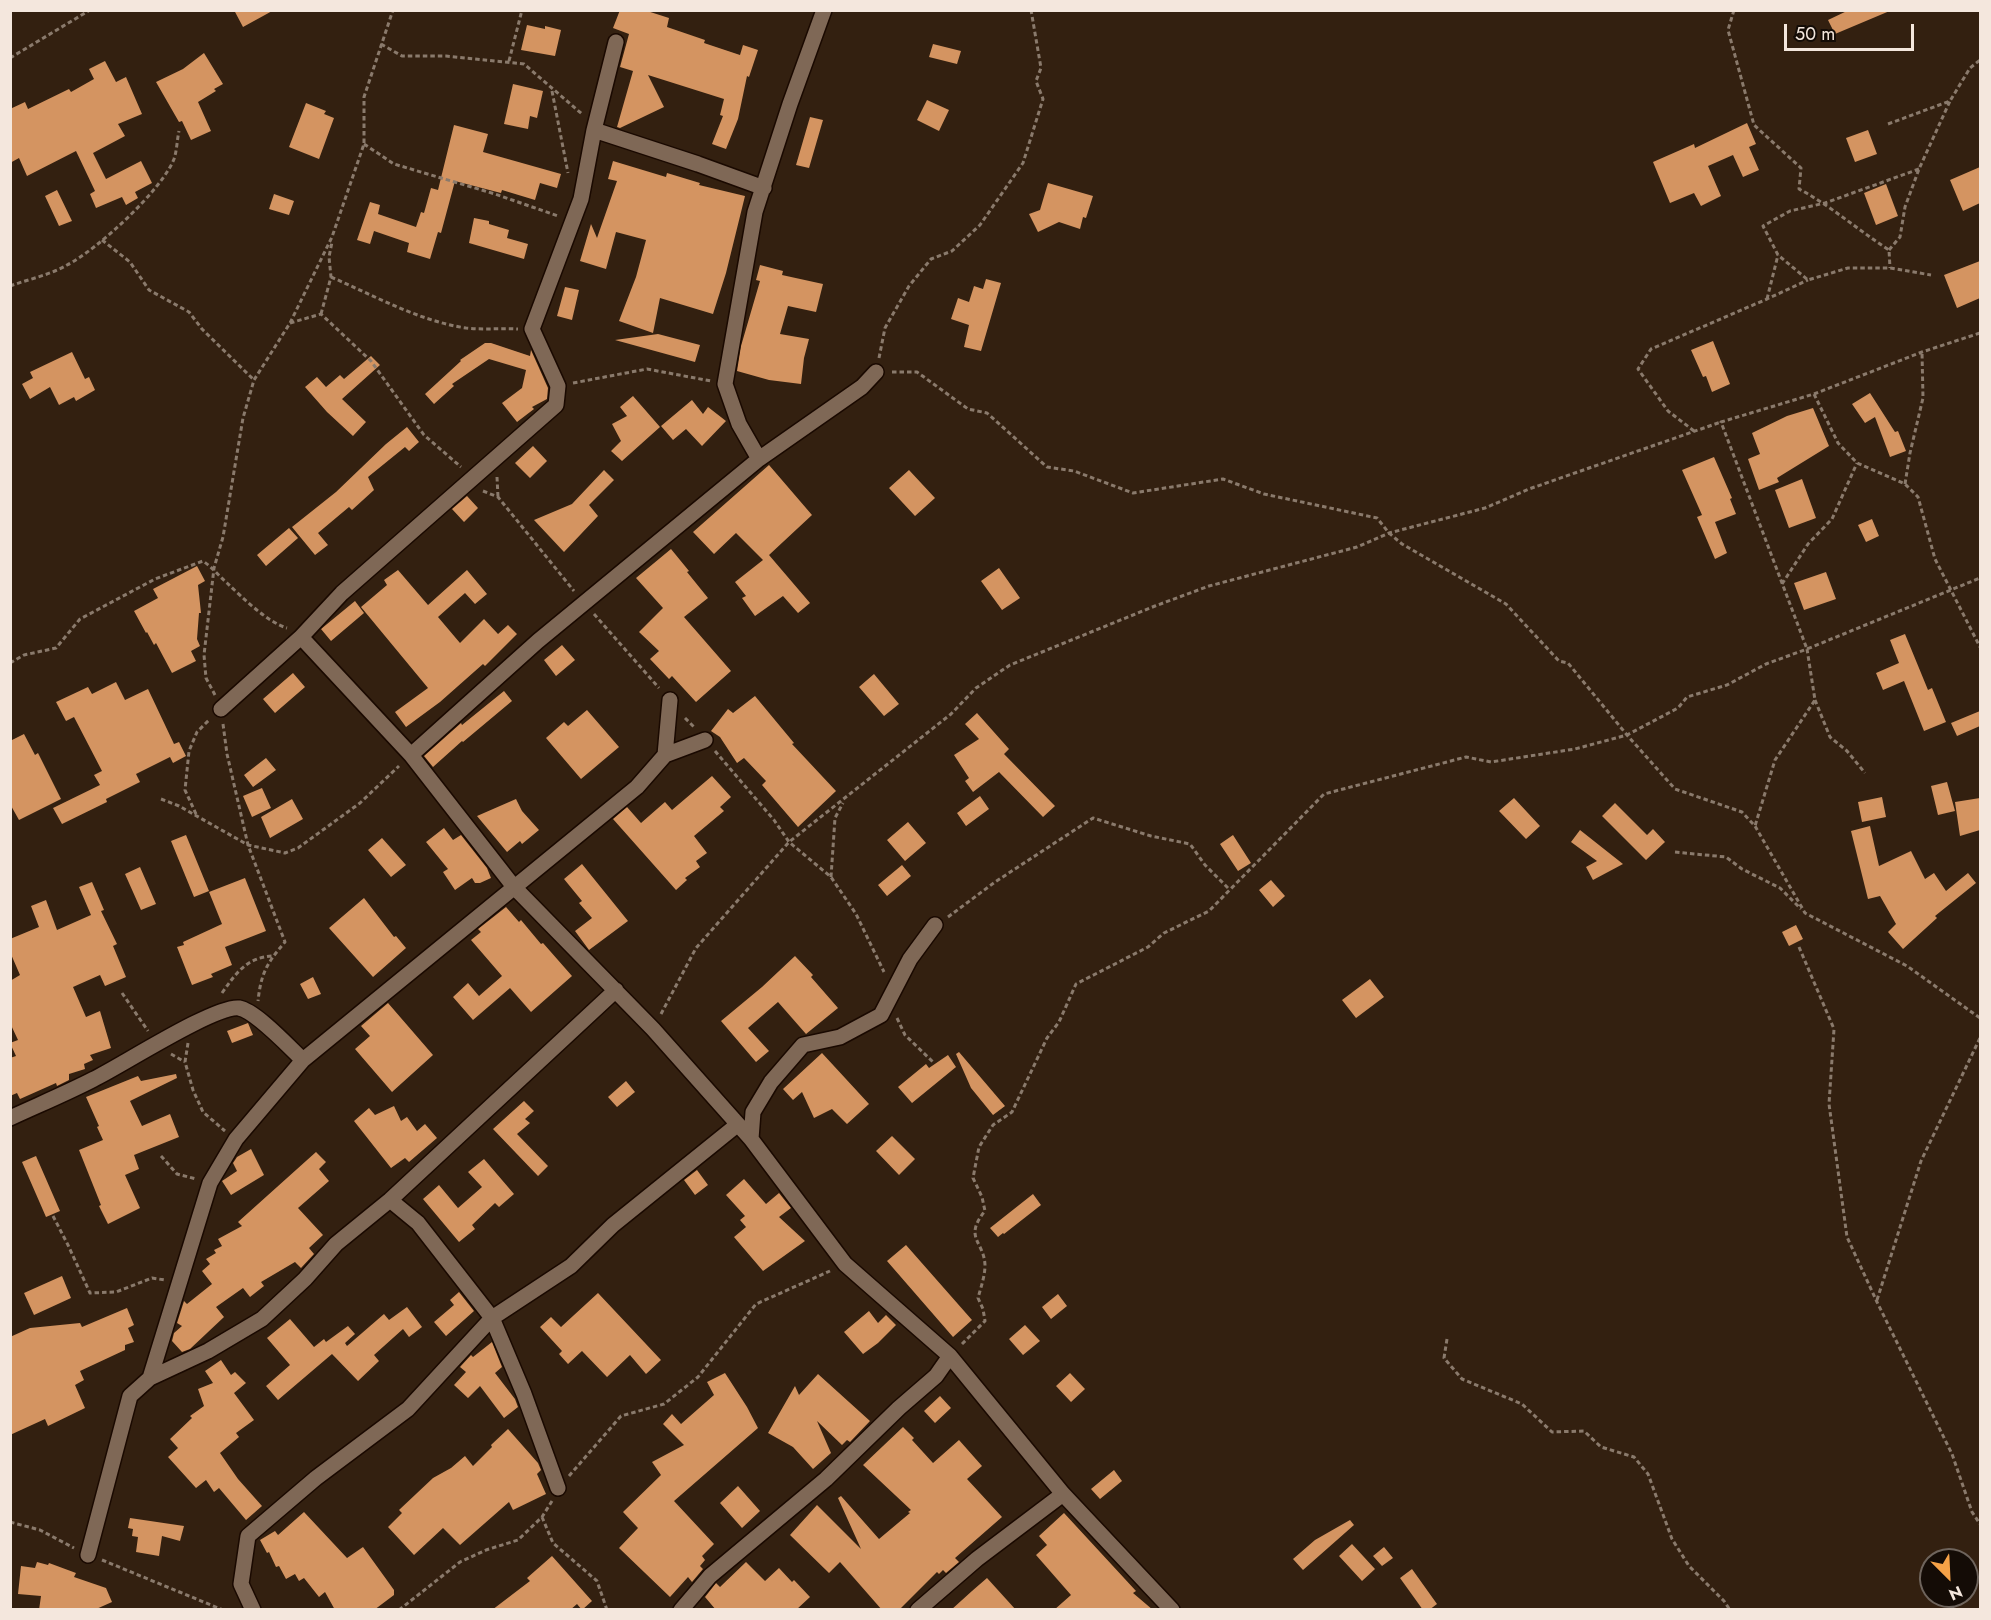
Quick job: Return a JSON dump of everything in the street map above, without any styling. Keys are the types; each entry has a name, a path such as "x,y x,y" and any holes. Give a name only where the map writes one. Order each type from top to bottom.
{"street":[{"path":"759,459 739,424 725,384 751,235 790,104 824,10"},
{"path":"221,709 301,637 342,592 556,405 558,386 532,329 581,198 594,130 616,42"},
{"path":"594,130 764,188"},
{"path":"411,755 538,641 759,459 852,394 876,372"},
{"path":"301,637 411,755 514,887 653,1029 751,1139 845,1264 950,1356 1063,1494 1172,1610"},
{"path":"665,755 670,700"},
{"path":"150,1378 210,1183 236,1139 303,1060 637,787 665,755 705,740"},
{"path":"751,1139 753,1112 771,1082 803,1045 840,1037 881,1015 910,959 935,925"},
{"path":"88,1555 130,1396 150,1378 207,1351 262,1319 304,1279 336,1244 390,1200 616,990"},
{"path":"10,1118 94,1080 192,1024 219,1012 238,1008 257,1017 303,1060"},
{"path":"253,1610 241,1584 248,1536 316,1478 408,1409 492,1318 570,1266 613,1225 737,1125"},
{"path":"390,1200 418,1223 492,1318 524,1394 558,1488"},
{"path":"681,1610 710,1576 826,1479 899,1407 936,1376 950,1356"},
{"path":"918,1610 976,1559 1063,1494"}],"path":[{"path":"10,58 90,10"},
{"path":"257,1017 261,977 273,956 285,942 248,845 227,754 221,709 206,678 204,655 214,568 223,537 243,418 254,380 290,323 332,237 363,144 364,97 393,10"},
{"path":"509,61 522,10"},
{"path":"1031,10 1041,68 1036,81 1042,99 1023,163 980,225 952,251 931,259 909,286 885,328 876,372 917,372 968,409 987,412 1047,467 1074,471 1134,493 1223,479 1264,494 1377,518 1402,544 1506,604 1559,661 1568,663 1675,789 1742,812 1755,826 1805,913"},
{"path":"1734,10 1728,30 1755,125 1801,168 1799,189 1825,203 1847,222 1888,250"},
{"path":"381,44 402,56 446,56 524,64 585,117 594,130"},
{"path":"1890,268 1888,250 1900,237 1905,207 1919,169 1950,101 1970,68 1980,60"},
{"path":"552,90 569,173 581,198"},
{"path":"1888,124 1950,101"},
{"path":"10,286 67,266 102,240 142,204 164,178 174,158 179,131"},
{"path":"363,144 394,164 495,194 573,221"},
{"path":"1808,280 1778,255 1763,226 1790,211 1825,203 1919,169"},
{"path":"321,314 331,277 329,257 332,237"},
{"path":"102,240 130,262 149,290 189,312 202,329 254,380"},
{"path":"1767,299 1778,255"},
{"path":"1694,431 1668,411 1638,369 1650,349 1808,280 1848,268 1890,268 1931,275"},
{"path":"331,277 411,313 446,323 468,328 532,329"},
{"path":"290,323 321,314"},
{"path":"321,314 370,361 424,435 473,477"},
{"path":"653,1029 696,948 789,842 951,714 976,688 1010,665 1209,586 1357,547 1389,533 1485,508 1529,489 1721,422 1814,394 1922,352 1980,333"},
{"path":"1905,484 1923,398 1922,352"},
{"path":"558,386 647,369 725,384"},
{"path":"1814,394 1838,443 1857,463 1905,484 1918,497 1935,559 1980,647"},
{"path":"1721,422 1807,649 1815,700 1830,737 1847,751 1865,773"},
{"path":"1782,584 1808,544 1832,519 1857,463"},
{"path":"498,496 585,604 774,820 789,842 831,877 856,914 905,1035 933,1062"},
{"path":"10,663 24,655 56,648 80,619 155,579 203,561 214,568 256,610 276,625 290,629 301,637"},
{"path":"950,1356 985,1321 978,1298 985,1273 985,1262 975,1239 977,1221 985,1211 982,1197 973,1178 979,1147 993,1125 1012,1112 1076,984 1148,947 1164,933 1209,911 1324,794 1466,757 1491,762 1575,749 1627,735 1678,708 1687,697 1727,685 1766,664 1980,578"},
{"path":"1755,826 1775,760 1815,700"},
{"path":"196,816 185,790 189,751 197,732 221,709"},
{"path":"162,799 248,845 285,853 298,848 360,803 411,755"},
{"path":"831,877 835,818 844,800"},
{"path":"935,925 961,909 994,882 1093,818 1151,836 1190,844 1205,865 1230,890"},
{"path":"1675,852 1725,857 1742,869 1780,888 1805,913 1907,966 1980,1018"},
{"path":"1799,947 1834,1029 1829,1104 1847,1237 1952,1454 1972,1512 1980,1524"},
{"path":"219,1012 222,994 238,970 261,956 273,956"},
{"path":"192,1024 185,1062 193,1090 203,1112 236,1139"},
{"path":"1877,1302 1922,1161 1980,1038"},
{"path":"161,1156 177,1174 210,1183"},
{"path":"53,1216 90,1293 116,1292 152,1278 180,1282"},
{"path":"399,1610 460,1562 486,1550 518,1540 542,1517 558,1488 621,1416 664,1404 698,1377 756,1304 845,1264"},
{"path":"1448,1339 1443,1358 1462,1379 1522,1404 1552,1432 1584,1431 1601,1447 1634,1457 1648,1474 1672,1539 1689,1566 1730,1610"},
{"path":"542,1517 553,1543 597,1581 608,1610"},
{"path":"10,1521 40,1530 88,1555 223,1610"}],"building":[{"path":"234,10 274,10 243,27"},
{"path":"620,10 644,10 669,18 667,27 740,55 743,45 758,50 749,77 747,76 738,119 726,149 712,144 723,116 720,115 724,99 648,75 664,107 620,128 617,127 633,71 620,67 629,34 613,28"},
{"path":"1849,10 1892,10 1835,34 1828,20"},
{"path":"527,25 561,30 555,56 521,50"},
{"path":"933,44 961,51 957,64 929,57"},
{"path":"204,53 223,84 198,102 211,131 191,140 182,121 179,122 156,82 183,69"},
{"path":"105,61 116,82 126,77 142,114 118,124 125,136 93,153 106,179 141,161 152,183 135,192 138,198 126,205 122,197 96,208 90,194 95,191 76,151 27,176 19,158 10,163 10,109 25,102 28,109 69,89 71,92 94,79 89,69"},
{"path":"513,84 543,91 537,118 530,116 528,129 504,124"},
{"path":"927,100 949,110 939,131 917,120"},
{"path":"306,103 326,111 324,114 334,118 319,159 289,147"},
{"path":"810,117 823,120 809,168 796,165"},
{"path":"1747,123 1756,144 1749,147 1759,170 1743,177 1733,155 1708,166 1721,196 1701,206 1694,193 1670,203 1653,162 1694,144 1695,148"},
{"path":"454,125 488,134 483,152 561,174 557,188 540,183 535,200 502,190 501,193 455,181 441,233 438,232 430,259 407,252 409,243 374,231 370,244 357,240 370,202 380,205 378,214 416,227 421,212 424,213 431,188 438,190"},
{"path":"1868,130 1877,154 1855,162 1846,138"},
{"path":"613,161 666,177 667,173 700,183 699,185 745,196 726,273 713,314 660,298 653,333 619,321 636,277 646,240 616,232 606,269 580,261 591,224 597,238 617,181 608,179"},
{"path":"1980,167 1980,203 1963,211 1950,180"},
{"path":"1048,183 1093,196 1080,229 1059,222 1038,232 1029,214 1040,210"},
{"path":"1886,184 1898,216 1876,225 1864,193"},
{"path":"57,190 72,221 59,226 45,196"},
{"path":"274,194 294,201 289,215 269,209"},
{"path":"474,218 489,221 489,224 509,230 507,238 528,244 524,259 469,243"},
{"path":"1980,261 1980,298 1957,308 1944,275"},
{"path":"760,265 783,271 782,275 823,284 816,312 788,306 780,334 809,339 801,384 769,380 737,371 741,346 760,281 756,280"},
{"path":"986,279 1001,283 981,351 964,347 969,325 951,319 958,298 969,302 974,286 983,289"},
{"path":"565,287 579,290 572,320 557,316"},
{"path":"658,334 700,345 695,362 615,340"},
{"path":"1713,341 1730,384 1712,392 1691,350"},
{"path":"485,343 530,356 531,350 548,388 547,399 532,407 534,409 517,422 502,403 522,388 526,370 489,359 452,384 454,386 434,404 425,394 460,360"},
{"path":"72,352 85,379 89,377 95,390 76,401 74,397 59,405 50,387 30,399 22,384 33,378 30,372"},
{"path":"371,356 380,365 342,399 366,422 353,436 305,387 317,377 326,387 340,375 344,379"},
{"path":"1870,393 1895,432 1898,431 1906,451 1890,457 1875,417 1865,423 1852,404"},
{"path":"633,396 660,427 622,461 611,451 621,441 612,424 627,416 620,407"},
{"path":"692,400 703,414 708,407 726,421 702,446 686,429 673,440 661,426"},
{"path":"1813,408 1829,446 1777,478 1779,482 1759,490 1748,459 1760,454 1752,433 1787,416"},
{"path":"407,427 419,442 409,451 405,447 368,477 374,490 352,510 349,507 318,533 328,545 315,555 292,527 336,492"},
{"path":"533,446 547,461 530,478 515,463"},
{"path":"1714,457 1732,498 1730,499 1736,514 1715,522 1727,553 1715,559 1697,517 1702,515 1682,470"},
{"path":"769,465 812,515 769,555 810,603 798,613 783,596 755,616 742,598 746,596 735,582 763,560 736,533 714,554 693,532"},
{"path":"604,470 614,480 589,505 598,516 564,552 534,520 572,504"},
{"path":"909,470 935,498 915,516 889,488"},
{"path":"1802,479 1816,518 1789,528 1775,490"},
{"path":"467,496 478,508 464,522 452,509"},
{"path":"1872,519 1879,536 1866,542 1858,525"},
{"path":"289,528 298,538 266,566 257,555"},
{"path":"671,549 708,598 684,617 731,671 696,702 672,676 669,679 650,659 659,651 639,632 663,608 636,578"},
{"path":"197,566 205,581 198,585 201,613 199,613 197,639 200,646 191,651 196,661 172,673 156,643 154,645 134,611 158,598 153,589"},
{"path":"999,568 1020,598 1002,610 981,581"},
{"path":"398,570 428,605 467,570 487,594 475,604 465,593 438,617 460,643 484,619 498,634 508,625 517,634 485,666 483,664 440,702 406,727 395,712 428,688 361,607 387,585 384,580"},
{"path":"1826,572 1836,599 1804,610 1794,583"},
{"path":"355,601 364,613 331,641 321,629"},
{"path":"1905,634 1928,690 1932,688 1946,722 1924,731 1904,681 1883,690 1876,673 1899,663 1890,640"},
{"path":"562,645 575,660 556,676 544,660"},
{"path":"293,673 305,687 275,713 263,699"},
{"path":"874,674 899,704 884,716 859,687"},
{"path":"116,682 125,700 148,689 174,744 179,742 186,756 173,763 170,757 136,774 140,782 106,799 107,802 62,824 53,808 100,785 94,775 102,771 74,717 66,721 56,702 88,687 92,694"},
{"path":"504,691 512,701 433,767 424,756 461,723 462,725"},
{"path":"755,696 794,743 792,744 836,791 798,827 762,785 766,781 744,758 737,763 720,737 711,731 728,709 733,713"},
{"path":"587,710 619,747 581,779 546,738 564,722 568,726"},
{"path":"1980,711 1980,726 1957,736 1951,723"},
{"path":"977,713 1009,749 1004,754 1055,806 1043,817 999,772 973,792 965,781 969,778 954,755 979,739 965,724"},
{"path":"24,734 35,755 38,753 61,799 19,820 10,804 10,741"},
{"path":"266,758 276,770 253,787 244,775"},
{"path":"712,776 731,797 720,807 724,811 694,836 707,853 696,861 700,867 685,878 687,880 676,890 613,819 627,807 641,823 665,802 672,810"},
{"path":"1947,782 1955,811 1938,815 1931,786"},
{"path":"262,788 271,808 252,817 243,796"},
{"path":"980,796 989,809 966,826 957,813"},
{"path":"1882,797 1886,817 1862,822 1858,802"},
{"path":"1514,798 1540,826 1526,839 1499,811"},
{"path":"1980,798 1980,830 1960,836 1955,802"},
{"path":"292,799 303,819 270,838 261,817"},
{"path":"516,799 522,811 539,830 522,844 520,841 507,852 477,816"},
{"path":"1615,803 1647,835 1653,829 1665,842 1646,860 1602,816"},
{"path":"908,822 926,843 905,861 887,840"},
{"path":"1870,826 1879,866 1911,851 1925,879 1934,873 1946,891 1968,873 1976,883 1935,916 1937,918 1903,949 1888,932 1896,924 1880,896 1868,899 1851,831"},
{"path":"444,828 453,840 461,835 487,868 491,878 475,883 472,878 455,890 443,872 448,869 426,842"},
{"path":"1580,830 1623,864 1593,880 1586,867 1597,861 1571,842"},
{"path":"186,835 209,891 194,897 171,841"},
{"path":"1233,835 1251,863 1238,871 1220,844"},
{"path":"382,838 406,865 391,877 368,850"},
{"path":"582,864 628,921 589,950 575,931 592,918 579,903 582,901 564,879"},
{"path":"902,865 911,876 887,896 878,885"},
{"path":"140,867 156,904 141,910 125,874"},
{"path":"245,878 266,931 225,947 232,965 211,974 213,977 192,985 177,947 222,924 209,892"},
{"path":"1271,880 1285,896 1273,907 1259,890"},
{"path":"92,882 104,910 101,911 117,944 113,946 126,977 105,986 100,975 73,987 86,1017 100,1011 111,1048 90,1055 93,1060 84,1064 85,1069 69,1074 69,1080 57,1086 56,1083 20,1099 17,1093 10,1096 10,1058 16,1056 10,1043 18,1040 10,1023 10,981 20,975 10,952 10,939 39,927 31,906 46,900 57,930 91,915 79,887"},
{"path":"364,898 394,937 396,936 406,948 373,977 329,928"},
{"path":"506,907 519,922 521,920 541,944 543,943 572,976 531,1012 510,988 473,1020 453,997 468,983 479,996 502,976 471,940 481,932 478,929"},
{"path":"1796,925 1803,939 1789,946 1782,932"},
{"path":"795,956 838,1008 806,1034 778,1002 748,1028 769,1051 756,1062 721,1021"},
{"path":"313,977 321,994 308,999 300,984"},
{"path":"1370,979 1384,997 1356,1018 1342,1000"},
{"path":"388,1003 433,1055 392,1092 355,1049 370,1036 361,1026"},
{"path":"248,1023 253,1035 232,1043 227,1031"},
{"path":"959,1052 1005,1106 993,1115 971,1088 956,1054"},
{"path":"822,1053 869,1104 847,1124 832,1109 814,1118 802,1092 793,1100 783,1089"},
{"path":"948,1055 956,1067 912,1103 898,1087 926,1064 929,1068"},
{"path":"176,1074 177,1078 130,1101 142,1126 170,1114 179,1137 134,1155 139,1169 125,1175 140,1208 108,1224 99,1206 101,1205 79,1150 103,1140 86,1097 138,1076 141,1081"},
{"path":"626,1081 635,1092 617,1107 608,1097"},
{"path":"524,1101 534,1111 525,1119 530,1123 517,1134 548,1166 538,1176 493,1129"},
{"path":"394,1106 401,1121 407,1117 417,1131 425,1124 437,1138 409,1162 405,1158 391,1168 354,1121 369,1108 375,1115"},
{"path":"892,1136 915,1159 899,1175 876,1151"},
{"path":"251,1149 264,1175 231,1195 222,1181 237,1171 233,1163 237,1157"},
{"path":"316,1152 326,1162 319,1169 329,1181 298,1208 323,1235 309,1248 314,1254 301,1268 295,1262 261,1282 264,1286 250,1297 243,1288 216,1307 224,1317 190,1349 182,1352 172,1341 174,1333 182,1326 177,1323 184,1301 187,1304 212,1284 202,1271 210,1264 206,1259 216,1253 214,1250 222,1246 218,1239 242,1226 238,1222"},
{"path":"36,1156 60,1211 46,1217 22,1162"},
{"path":"484,1159 514,1194 499,1207 495,1203 472,1225 475,1229 459,1242 423,1199 439,1185 458,1208 482,1187 468,1172"},
{"path":"697,1170 708,1185 695,1195 684,1180"},
{"path":"744,1179 766,1204 779,1193 791,1208 779,1217 805,1241 763,1271 734,1237 746,1227 740,1220 745,1216 726,1195"},
{"path":"1033,1194 1041,1205 998,1237 990,1228"},
{"path":"906,1245 972,1320 953,1337 887,1261"},
{"path":"62,1276 71,1298 34,1315 24,1293"},
{"path":"459,1292 474,1311 446,1336 434,1322 454,1305 450,1300"},
{"path":"598,1293 661,1360 646,1374 630,1355 607,1377 582,1351 568,1364 559,1354 562,1351 540,1327 551,1317 561,1327"},
{"path":"1058,1294 1067,1306 1051,1319 1042,1307"},
{"path":"407,1307 422,1327 409,1337 403,1329 374,1355 379,1361 358,1381 332,1354 278,1400 266,1386 290,1365 267,1338 290,1319 314,1347 324,1339 326,1342 348,1326 355,1334 345,1343 347,1346 384,1314 389,1320"},
{"path":"127,1308 134,1325 128,1328 134,1342 125,1345 125,1350 80,1371 84,1380 75,1385 85,1408 48,1426 45,1419 10,1435 10,1337 30,1328 80,1323 82,1327"},
{"path":"869,1311 878,1323 886,1315 896,1325 863,1354 844,1332"},
{"path":"1025,1325 1040,1341 1023,1355 1009,1339"},
{"path":"492,1342 502,1367 495,1373 515,1399 518,1407 504,1418 480,1386 468,1398 454,1385 466,1372 460,1367 471,1355 473,1357"},
{"path":"221,1360 231,1375 235,1372 246,1383 234,1393 254,1420 236,1433 239,1437 220,1453 238,1479 262,1506 246,1520 219,1488 214,1492 206,1480 196,1488 168,1457 178,1448 170,1439 192,1418 190,1416 204,1406 198,1389 213,1383 205,1371"},
{"path":"725,1373 758,1428 674,1501 714,1544 702,1556 705,1560 700,1566 703,1569 692,1582 688,1577 670,1597 619,1548 638,1528 623,1512 661,1475 652,1462 684,1445 663,1424 672,1414 681,1424 714,1395 707,1382"},
{"path":"1070,1373 1085,1389 1071,1402 1056,1386"},
{"path":"818,1374 870,1421 850,1442 847,1440 842,1445 817,1421 831,1453 813,1469 793,1447 768,1433 795,1386 799,1395"},
{"path":"940,1396 951,1408 935,1423 924,1411"},
{"path":"903,1427 933,1463 959,1440 982,1466 967,1479 1002,1517 955,1558 959,1562 946,1573 943,1570 939,1574 937,1572 899,1610 882,1610 840,1562 829,1573 790,1535 817,1505 861,1549 838,1498 841,1496 879,1539 910,1513 908,1512 911,1510 863,1465"},
{"path":"508,1429 538,1463 541,1470 537,1474 546,1494 513,1510 509,1502 460,1545 443,1528 414,1555 388,1527 402,1513 399,1510 433,1478 451,1468 465,1456 473,1466"},
{"path":"1114,1470 1122,1481 1100,1499 1091,1489"},
{"path":"738,1486 760,1511 742,1528 720,1503"},
{"path":"304,1512 347,1558 363,1547 394,1590 394,1595 374,1610 335,1610 325,1592 319,1597 304,1578 299,1581 295,1574 286,1579 260,1540 275,1531 278,1535"},
{"path":"1064,1513 1136,1591 1133,1593 1153,1610 1054,1610 1071,1595 1036,1555 1047,1545 1039,1536"},
{"path":"130,1518 184,1526 180,1541 162,1536 159,1556 136,1552 138,1537 132,1536 133,1529 128,1528"},
{"path":"1350,1520 1354,1525 1303,1570 1293,1559 1315,1540"},
{"path":"1352,1544 1375,1569 1362,1581 1339,1556"},
{"path":"1384,1547 1393,1558 1382,1566 1373,1556"},
{"path":"552,1556 592,1601 582,1610 577,1604 570,1610 492,1610 530,1581 527,1578"},
{"path":"37,1562 48,1565 49,1563 76,1573 74,1577 106,1588 112,1602 94,1610 39,1610 41,1596 18,1594 21,1566 35,1568"},
{"path":"746,1562 765,1581 779,1568 810,1597 796,1610 716,1610 705,1597 716,1583 720,1587"},
{"path":"1412,1569 1437,1604 1429,1610 1423,1610 1400,1578"},
{"path":"987,1578 1016,1610 951,1610 972,1591"}]}
